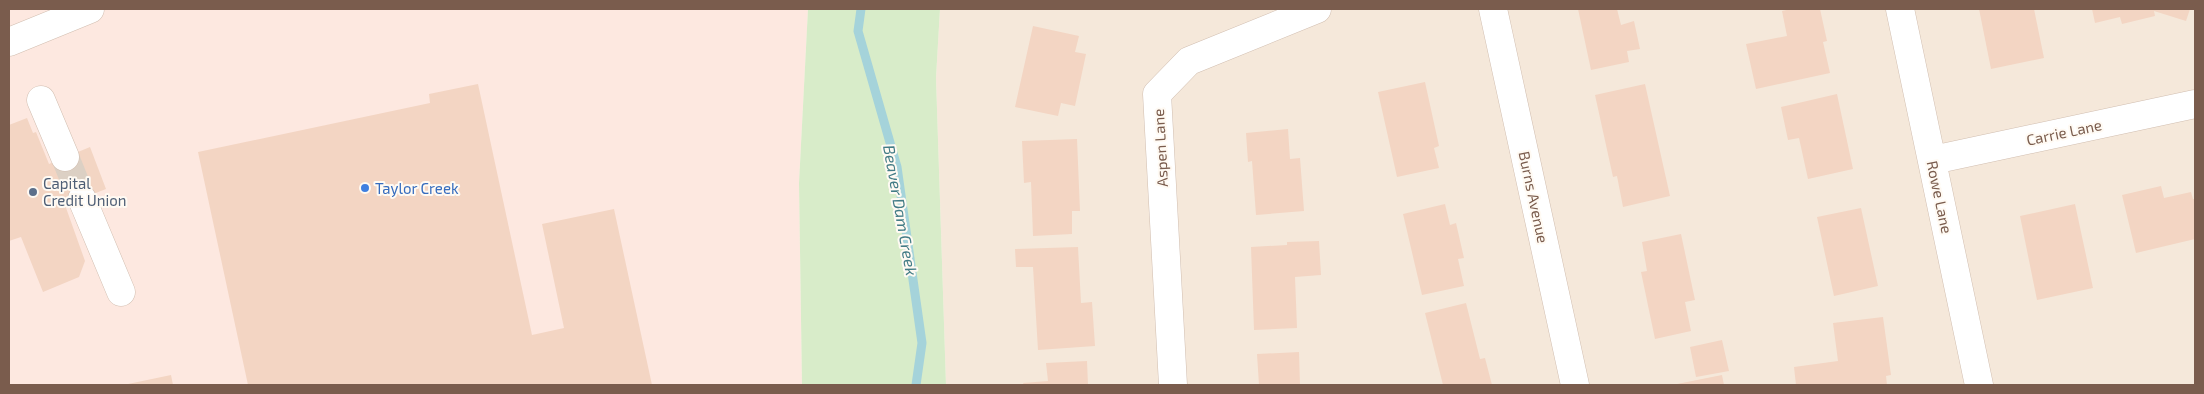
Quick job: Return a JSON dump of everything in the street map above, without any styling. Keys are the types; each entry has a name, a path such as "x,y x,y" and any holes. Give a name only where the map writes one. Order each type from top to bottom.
{"street":[{"path":"9,42 90,9"},
{"name":"Aspen Lane","path":"1173,385 1157,94 1189,61 1317,9"},
{"name":"Burns Avenue","path":"1494,9 1575,385"},
{"name":"Rowe Lane","path":"1900,9 1980,385"},
{"path":"41,100 65,158"},
{"name":"Carrie Lane","path":"1933,160 2195,104"},
{"path":"82,199 121,292"}],"shaded area":[{"path":"9,9 808,9 799,183 802,385 9,385"},
{"path":"940,9 2195,9 2195,385 946,385 936,78"}],"green space":[{"path":"808,9 940,9 936,78 946,385 802,385 799,183"}],"building":[{"path":"1578,9 1617,9 1621,25 1634,21 1640,49 1627,51 1629,62 1591,70"},
{"path":"1791,9 1820,9 1827,41 1823,42 1830,73 1756,89 1746,44 1787,36 1782,11"},
{"path":"1979,9 2034,9 2044,58 1991,69"},
{"path":"2092,9 2190,9 2186,21 2154,11 2155,16 2122,24 2120,17 2095,23"},
{"path":"1033,26 1079,36 1075,52 1086,54 1075,106 1061,103 1058,116 1015,107"},
{"path":"1425,82 1439,146 1434,148 1439,168 1397,177 1378,92"},
{"path":"478,84 532,335 564,328 542,224 614,209 652,385 248,385 198,152 430,103 429,94"},
{"path":"1645,84 1670,196 1623,207 1617,176 1613,177 1595,95"},
{"path":"1837,94 1853,169 1808,179 1799,138 1788,140 1781,107"},
{"path":"27,118 33,133 36,132 49,164 90,147 106,189 65,205 85,261 79,277 43,292 21,237 9,241 9,125"},
{"path":"1288,129 1290,159 1300,158 1304,211 1256,215 1252,161 1248,162 1246,133"},
{"path":"1077,139 1080,211 1072,211 1072,234 1033,236 1031,182 1024,183 1022,141"},
{"path":"2161,186 2164,198 2191,192 2193,199 2195,199 2195,239 2136,253 2122,195"},
{"path":"1445,204 1450,225 1456,223 1464,258 1458,259 1464,286 1422,295 1403,214"},
{"path":"2075,204 2093,288 2037,300 2020,216"},
{"path":"1861,208 1878,286 1834,296 1817,217"},
{"path":"1681,234 1695,300 1685,302 1691,331 1655,339 1641,272 1647,271 1642,242"},
{"path":"1319,241 1321,275 1295,277 1297,328 1254,330 1251,247 1287,245 1287,242"},
{"path":"1078,247 1081,303 1092,302 1095,346 1038,350 1033,267 1016,267 1015,249"},
{"path":"1466,303 1480,359 1485,358 1492,385 1443,385 1425,313"},
{"path":"1883,317 1891,375 1886,376 1887,385 1796,385 1794,367 1838,361 1833,323"},
{"path":"1722,340 1729,371 1696,377 1690,347"},
{"path":"1299,352 1300,385 1259,385 1257,354"},
{"path":"1087,361 1088,385 1024,385 1023,383 1048,381 1046,363"},
{"path":"171,375 173,385 128,385 128,384"},
{"path":"1722,375 1724,385 1677,385 1677,384"}],"waterway":[{"name":"Beaver Dam Creek","path":"861,9 858,31 897,167 922,343 916,385"}],"tunnel":[{"path":"65,157 82,199"}],"place":[{"name":"Taylor Creek","path":"365,188"},
{"name":"Capital Credit Union","path":"33,192"}]}
